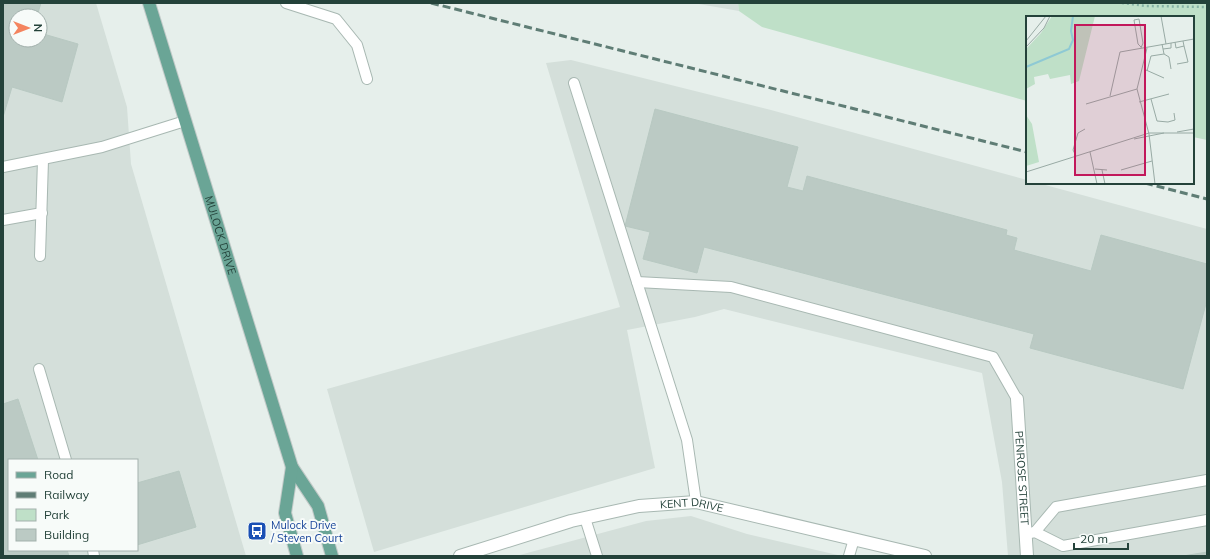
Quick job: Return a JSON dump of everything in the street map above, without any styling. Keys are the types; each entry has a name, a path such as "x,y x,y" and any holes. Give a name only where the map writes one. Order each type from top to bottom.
{"main road":[{"name":"MULOCK DRIVE","path":"149,3 292,467 318,506 332,556"},
{"name":"MULOCK DRIVE","path":"292,467 285,513 297,556"}],"street":[{"name":"PENROSE STREET","path":"1017,399 1030,533 1028,556"},
{"name":"KENT DRIVE","path":"460,556 585,518 639,506 696,502 926,556"}],"lane":[{"path":"286,3 336,19 357,45 367,79"},
{"path":"574,83 688,440 696,502"},
{"path":"3,167 102,147 185,121"},
{"path":"40,256 43,160"},
{"path":"3,220 42,213"},
{"path":"637,282 731,287 993,357 1017,399"},
{"path":"38,369 66,459"},
{"path":"1207,480 1056,507 1030,533 1063,546 1207,520"},
{"path":"585,518 597,556"},
{"path":"849,556 854,539"}],"path":[{"path":"1122,3 1146,6 1207,7"}],"shaded area":[{"path":"3,3 96,3 127,107 131,164 246,556 3,556"},
{"path":"693,3 738,3 739,11"},
{"path":"571,60 771,110 1026,180 1026,184 1042,184 1207,229 1207,556 1008,556 1002,482 982,373 724,309 695,317 627,330 655,468 374,552 327,389 620,307 546,63"},
{"path":"691,516 747,534 842,556 516,556 646,521"}],"green space":[{"path":"738,3 1207,3 1207,140 1194,137 1194,16 1026,16 1026,101 762,27 739,11"}],"building":[{"path":"3,3 41,3 39,8 8,8 8,48 48,48 48,35 78,44 62,102 12,87 3,117"},
{"path":"655,109 798,147 787,187 803,191 807,176 1007,230 1006,235 1017,238 1014,250 1091,271 1101,235 1207,264 1207,300 1183,389 1030,348 1034,334 704,247 697,273 643,259 650,232 625,226"},
{"path":"18,399 38,459 8,459 8,551 67,551 69,556 3,556 3,404"},
{"path":"179,471 196,527 138,545 138,483"},
{"path":"1207,552 1207,556 1183,556"}],"railway":[{"path":"431,3 1026,152"},
{"path":"1149,184 1207,199"}],"place":[{"name":"Mulock Drive / Steven Court","path":"257,531"}]}
